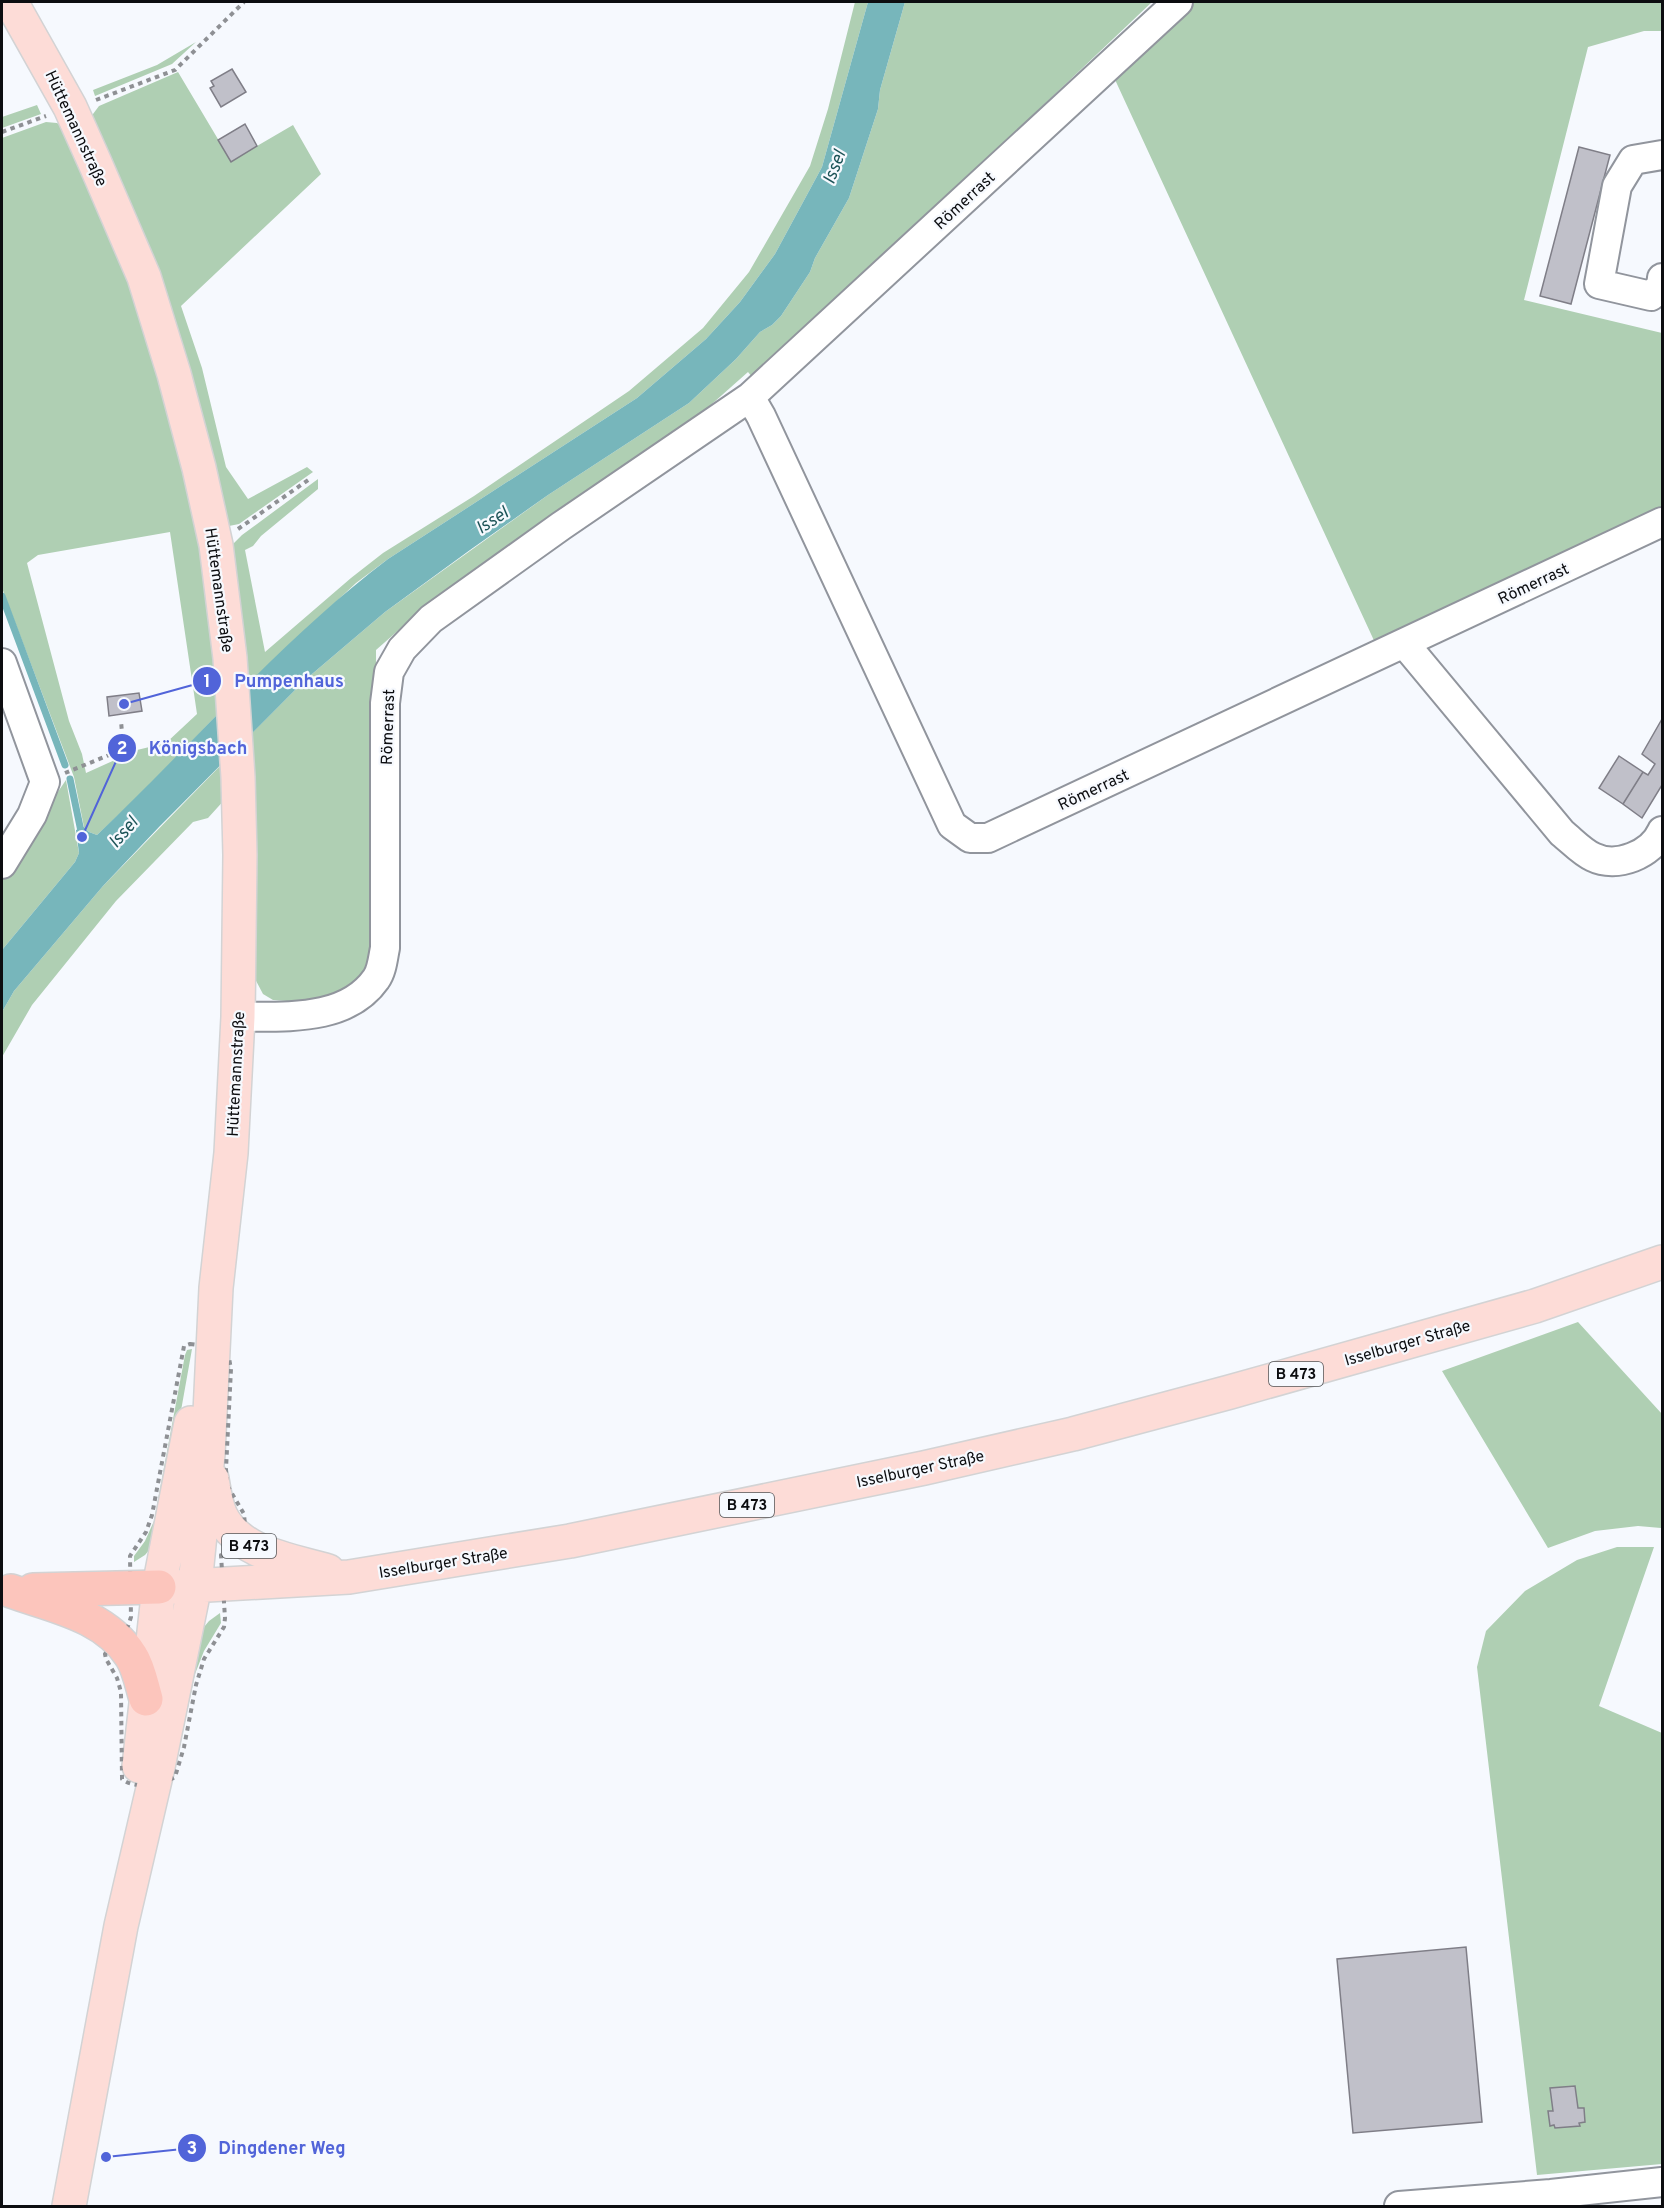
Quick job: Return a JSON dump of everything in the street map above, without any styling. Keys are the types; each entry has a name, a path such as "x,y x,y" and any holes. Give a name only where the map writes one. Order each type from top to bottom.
{"highway":[{"name":"B 473","path":"6,1591 159,1587"},
{"name":"B 473","path":"6,1591 92,1619 118,1639 132,1657 146,1700"}],"main road":[{"name":"Hüttemannstraße","path":"11,2 70,107 144,277 174,374 199,468 216,545 230,658 238,777 240,855 238,1017 231,1153 216,1288 208,1454 195,1585 158,1767 121,1926"},
{"name":"Isselburger Straße","path":"159,1587 349,1577 582,1539 924,1468 1073,1434 1535,1306 1662,1262"},
{"name":"Hüttemannstraße","path":"121,1926 159,1587 216,1288"},
{"name":"B 473","path":"208,1454 220,1515 237,1536 249,1546 349,1577"},
{"path":"69,2206 121,1926"}],"street":[{"name":"Römerrast","path":"238,1017 310,1016 352,1002 377,978 386,948 385,703 389,672 402,649 431,619 561,526 750,397 1178,2"},
{"path":"1662,155 1633,160 1617,186 1599,284 1651,296 1660,286 1662,278"},
{"name":"Römerrast","path":"750,397 762,416 952,825 970,838 988,838 1662,522"},
{"path":"1404,643 1562,833 1593,858 1616,861 1634,857 1658,840 1662,831"},
{"path":"2,663 45,782 32,815 2,864"},
{"path":"1399,2206 1551,2194 1662,2182"}],"path":[{"path":"2,132 70,107 103,98 175,70 244,2"},
{"path":"216,545 311,478"},
{"path":"45,782 114,753 123,744 121,722"}],"green space":[{"path":"855,2 868,2 822,167 775,254 740,302 706,339 637,398 388,559 356,583 247,685 232,545 242,535 318,479 318,489 261,536 253,546 245,550 265,652 383,553 474,496 629,391 703,328 749,272 810,166 828,109"},
{"path":"905,2 1152,2 817,320 752,377 748,372 669,442 518,543 401,628 376,650 377,937 374,957 362,978 341,993 315,1003 273,1000 263,994 254,977 251,734 305,680 385,612 548,495 689,403 736,359 760,332 781,316 810,272 815,258 849,198 878,109 880,90"},
{"path":"1188,2 1662,2 1662,31 1644,31 1588,47 1524,300 1662,333 1662,509 1377,647 1111,71"},
{"path":"196,42 172,64 95,96 93,90 157,65"},
{"path":"178,72 231,161 293,125 321,174 181,306 202,368 226,467 248,499 307,467 313,472 239,524 229,526 222,523 92,127 93,114 99,106"},
{"path":"37,105 41,114 2,128 2,117"},
{"path":"46,122 57,123 64,127 130,280 188,480 211,610 217,715 145,790 97,835 84,827 74,777 2,588 2,138","holes":["170,532 197,714 166,743 137,750 86,773 82,754 69,721 27,563 38,555"]},
{"path":"221,765 223,796 227,797 208,818 193,822 116,901 32,1005 2,1057 2,1012 14,991 103,886"},
{"path":"66,780 79,853 75,862 2,950 2,874"},
{"path":"1578,1322 1662,1414 1662,1525 1661,1528 1638,1526 1595,1531 1548,1548 1442,1371"},
{"path":"192,1349 177,1433 151,1548 134,1562 134,1556 145,1541 154,1521 185,1355 187,1350"},
{"path":"1617,1547 1654,1547 1599,1706 1662,1733 1662,2164 1537,2175 1477,1667 1486,1631 1525,1591 1577,1560"},
{"path":"220,1613 221,1623 204,1651 195,1674 175,1770 172,1774 199,1633"}],"water":[{"name":"Issel","path":"868,2 905,2 880,90 878,109 849,198 815,258 810,272 781,316 760,332 736,359 689,403 548,495 470,550 385,612 305,680 103,886 14,991 2,1012 2,950 75,862 79,853 76,830 84,827 97,835 274,658 349,590 388,559 637,398 706,339 740,302 775,254 822,167"}],"building":[{"path":"232,69 246,92 221,107 210,88 214,86 211,81"},
{"path":"245,124 257,146 231,162 218,140"},
{"path":"1579,147 1610,155 1571,304 1540,296"},
{"path":"139,693 142,711 109,716 107,697"},
{"path":"1662,719 1662,785 1642,818 1623,804 1643,772 1648,775 1655,764 1642,754"},
{"path":"1619,756 1643,772 1623,804 1599,788"},
{"path":"1466,1947 1482,2122 1353,2133 1337,1959"},
{"path":"1575,2086 1578,2108 1584,2108 1585,2122 1579,2123 1580,2126 1555,2128 1554,2125 1550,2126 1548,2111 1553,2111 1550,2088"}],"waterway":[{"path":"2,596 65,765"},
{"path":"70,779 82,836"}],"place":[{"name":"Pumpenhaus","path":"124,704"},
{"name":"Königsbach","path":"82,837"},
{"name":"Dingdener Weg","path":"106,2157"}]}
